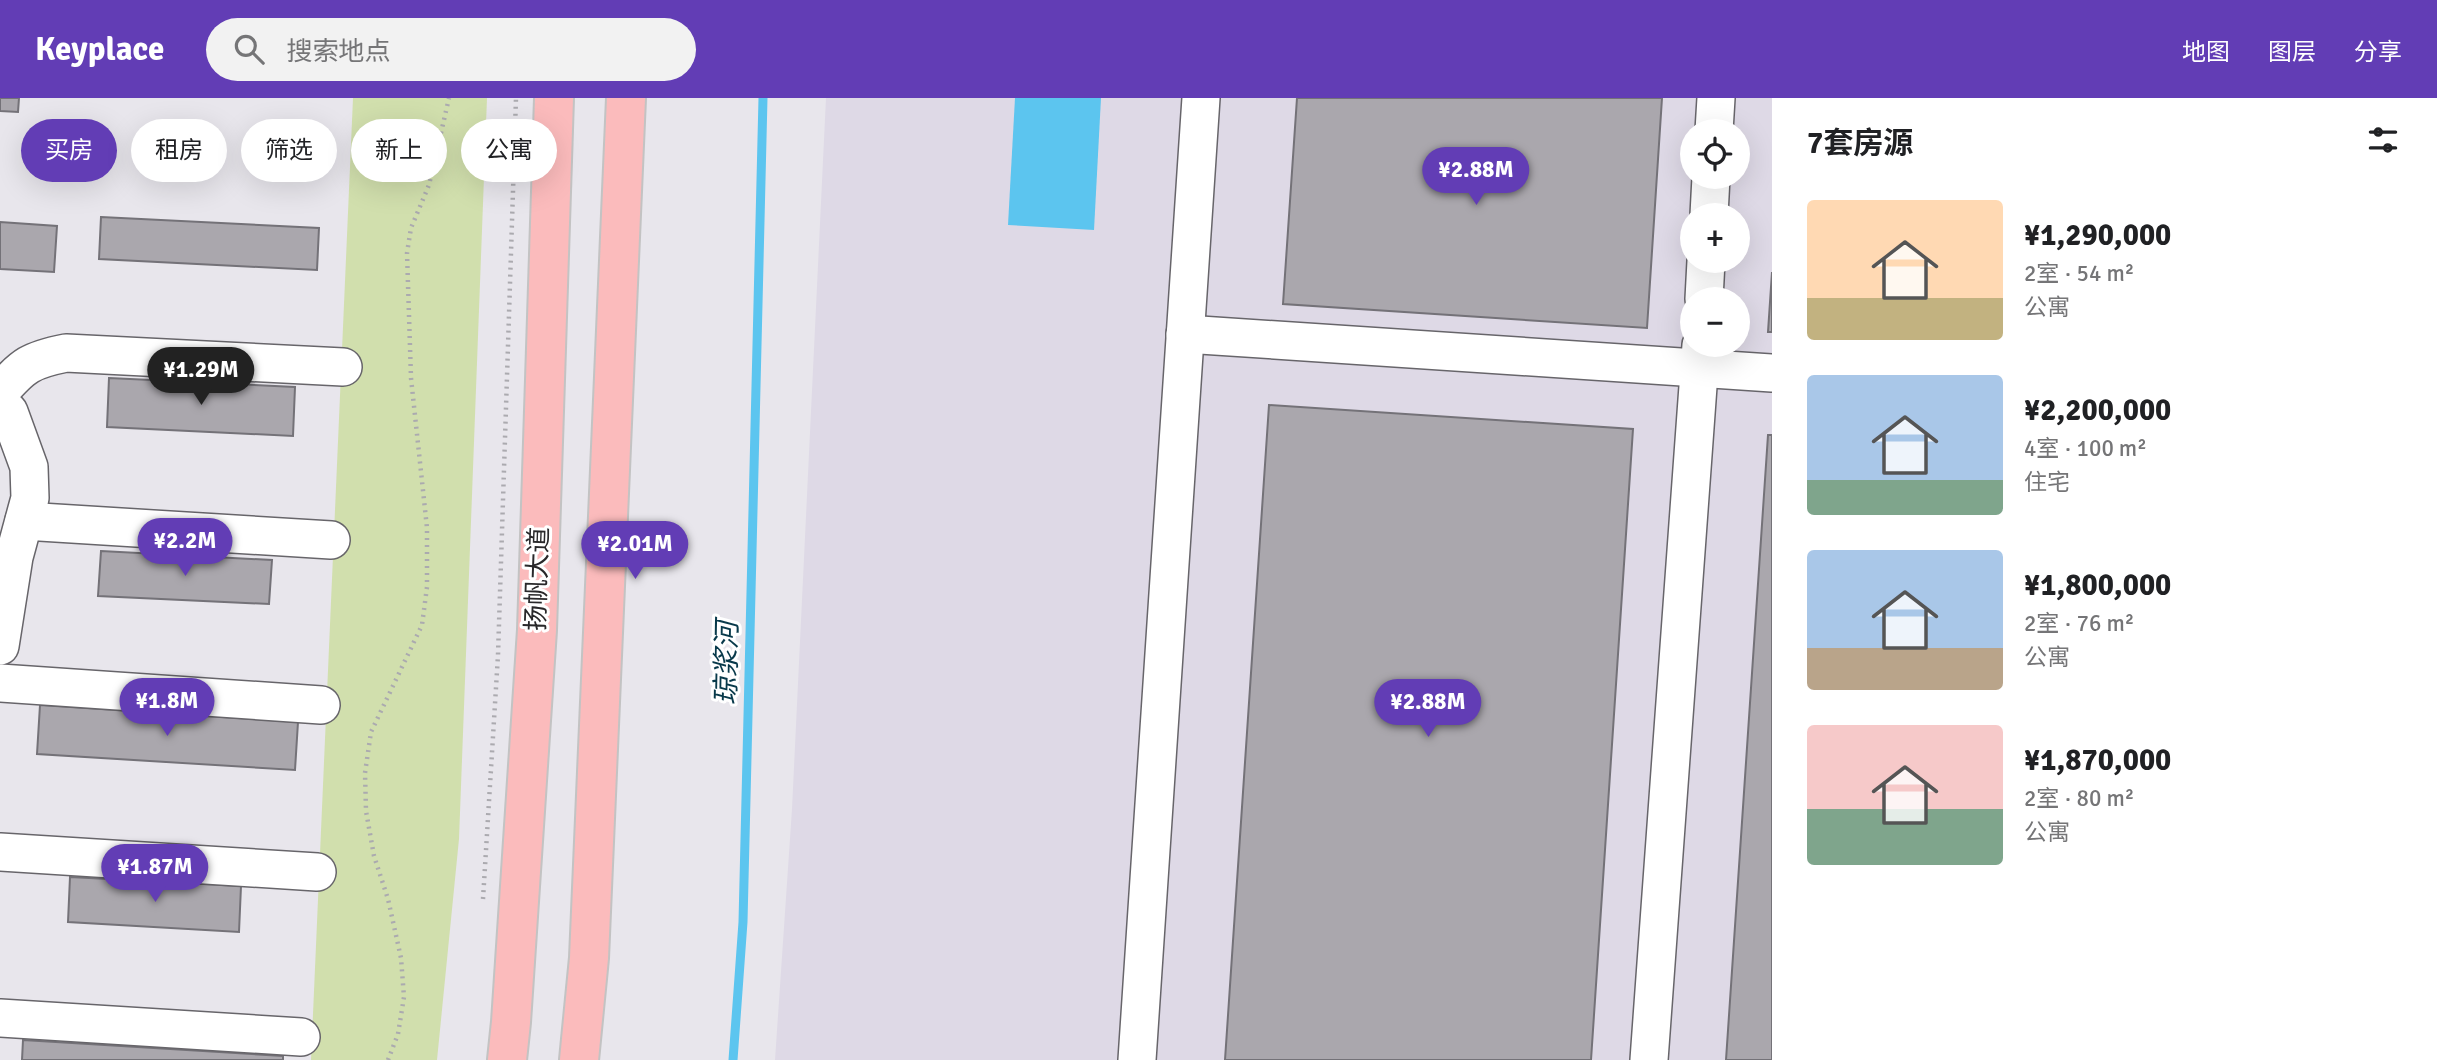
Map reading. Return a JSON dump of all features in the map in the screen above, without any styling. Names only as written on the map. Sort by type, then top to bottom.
[{"type":"main road","name":"扬帆大道","points":[[507,1060],[537,630],[554,98]]},
{"type":"main road","points":[[579,1060],[589,958],[626,98]]},
{"type":"lane","points":[[1137,1060],[1200,98]]},
{"type":"lane","points":[[1715,119],[1716,98]]},
{"type":"lane","points":[[1185,334],[1680,355]]},
{"type":"lane","points":[[1,634],[7,557],[24,521],[30,498],[29,467],[3,411],[19,370],[40,358],[66,353],[344,367]]},
{"type":"lane","points":[[1649,1060],[1700,357]]},
{"type":"lane","points":[[1704,357],[1772,373]]},
{"type":"lane","points":[[24,521],[331,540]]},
{"type":"lane","points":[[0,683],[321,705]]},
{"type":"lane","points":[[0,852],[317,872]]},
{"type":"lane","points":[[0,1018],[301,1037]]},
{"type":"path","points":[[388,1060],[398,1034],[404,997],[401,958],[388,899],[374,856],[366,811],[365,773],[371,732],[422,625],[426,599],[427,528],[411,378],[408,253],[411,228],[429,185],[449,98]]},
{"type":"path","points":[[483,901],[498,655],[516,98]]},
{"type":"shaded area","points":[[826,98],[1772,98],[1772,1060],[775,1060],[792,809]]},
{"type":"green space","points":[[353,98],[487,98],[486,119],[461,119],[461,182],[484,182],[459,839],[437,1060],[311,1060],[351,144],[351,182],[447,182],[447,119],[352,119]]},
{"type":"water","points":[[1015,98],[1101,98],[1094,230],[1008,225]]},
{"type":"building","points":[[0,98],[19,98],[18,112],[0,111]]},
{"type":"building","points":[[1297,98],[1662,98],[1647,328],[1283,304]]},
{"type":"building","points":[[101,217],[319,228],[317,270],[99,259]]},
{"type":"building","points":[[0,222],[57,226],[54,272],[0,269]]},
{"type":"building","points":[[1772,272],[1772,332],[1768,332]]},
{"type":"building","points":[[109,378],[295,387],[293,436],[107,427]]},
{"type":"building","points":[[1269,405],[1633,429],[1591,1060],[1225,1060]]},
{"type":"building","points":[[1768,435],[1772,435],[1772,1060],[1726,1060]]},
{"type":"building","points":[[101,551],[272,560],[269,604],[98,596]]},
{"type":"building","points":[[40,705],[298,722],[295,770],[37,754]]},
{"type":"building","points":[[70,877],[241,886],[239,932],[68,922]]},
{"type":"building","points":[[23,1040],[283,1056],[283,1060],[22,1060]]},
{"type":"waterway","name":"琼浆河","points":[[733,1060],[743,922],[763,98]]}]
